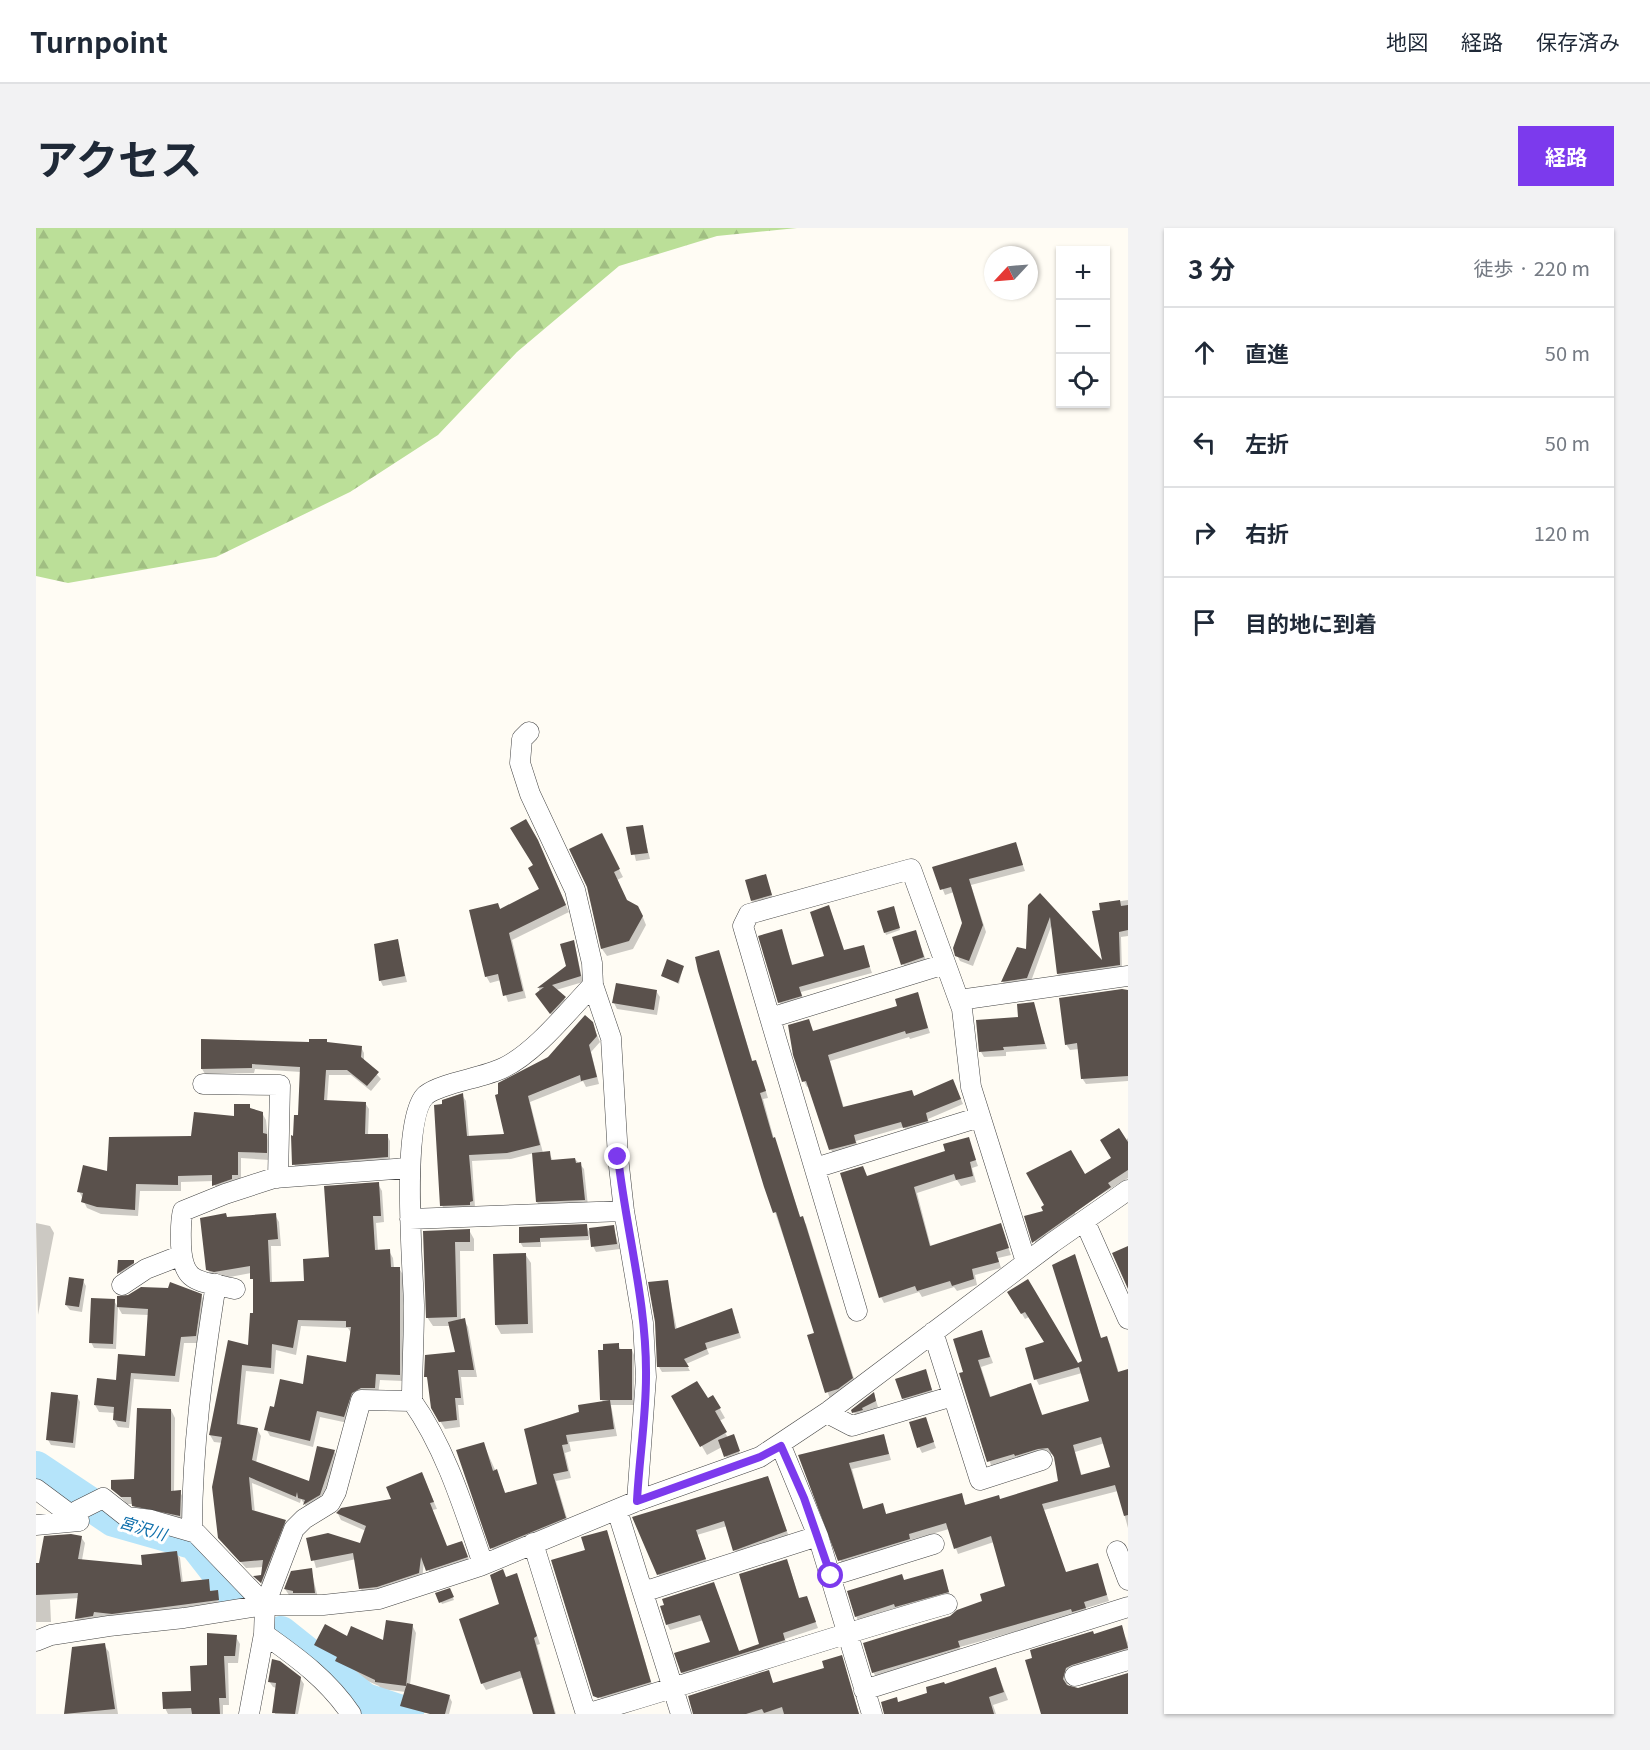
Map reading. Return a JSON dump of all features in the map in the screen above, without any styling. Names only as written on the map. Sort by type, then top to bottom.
[{"type":"street","points":[[529,732],[522,739],[520,763],[530,794],[575,890],[592,963],[592,985],[611,1038],[618,1157],[624,1211],[639,1293],[646,1377],[637,1501]]},
{"type":"street","points":[[857,1311],[743,926],[749,914],[911,869],[959,1000],[971,1087],[1026,1262]]},
{"type":"street","points":[[770,1018],[945,964]]},
{"type":"street","points":[[959,1000],[1128,976]]},
{"type":"street","points":[[483,1564],[460,1496],[424,1418],[412,1401],[414,1307],[408,1168],[420,1105],[425,1095],[506,1067],[522,1056],[592,985]]},
{"type":"street","points":[[203,1084],[280,1085],[278,1178]]},
{"type":"street","points":[[815,1168],[980,1117]]},
{"type":"street","points":[[235,1289],[186,1273],[182,1255],[183,1211],[225,1194],[278,1178],[408,1168]]},
{"type":"street","points":[[36,1641],[51,1635],[264,1605],[323,1605],[380,1599],[483,1564],[637,1501],[760,1457],[781,1446],[1026,1262],[1128,1190]]},
{"type":"street","points":[[410,1219],[624,1211]]},
{"type":"street","points":[[1085,1222],[1128,1319]]},
{"type":"street","points":[[122,1285],[146,1269],[182,1255]]},
{"type":"street","points":[[192,1531],[192,1488],[201,1386],[216,1284]]},
{"type":"street","points":[[933,1332],[980,1480],[1042,1460]]},
{"type":"street","points":[[826,1413],[852,1426],[953,1396]]},
{"type":"street","points":[[249,1714],[264,1634],[264,1605],[294,1529],[304,1519],[330,1503],[333,1497],[361,1400],[412,1401]]},
{"type":"street","points":[[781,1446],[818,1536],[872,1714]]},
{"type":"street","points":[[36,1489],[78,1516]]},
{"type":"street","points":[[36,1525],[78,1516],[103,1498],[127,1517],[151,1520],[192,1531],[264,1605]]},
{"type":"street","points":[[617,1510],[681,1714]]},
{"type":"street","points":[[643,1592],[818,1536]]},
{"type":"street","points":[[532,1543],[586,1714],[674,1689],[848,1632],[947,1604]]},
{"type":"street","points":[[831,1576],[934,1544]]},
{"type":"street","points":[[1117,1551],[1128,1581]]},
{"type":"street","points":[[864,1690],[1128,1607]]},
{"type":"street","points":[[264,1634],[304,1662],[331,1686],[351,1714]]},
{"type":"street","points":[[1075,1676],[1128,1660]]},
{"type":"green space","points":[[36,228],[797,228],[717,236],[619,266],[517,352],[438,435],[350,492],[216,557],[68,583],[36,576]]},
{"type":"building","points":[[526,819],[538,840],[566,905],[509,933],[523,991],[503,996],[498,974],[485,977],[469,910],[498,903],[500,909],[539,889],[528,868],[533,865],[510,828]]},
{"type":"building","points":[[643,825],[648,853],[631,855],[626,827]]},
{"type":"building","points":[[602,833],[620,869],[614,872],[627,900],[638,906],[643,916],[629,941],[601,949],[587,887],[569,849]]},
{"type":"building","points":[[1016,842],[1023,865],[969,879],[983,925],[969,961],[955,956],[953,948],[962,923],[951,887],[940,890],[932,867]]},
{"type":"building","points":[[766,874],[772,895],[751,901],[745,880]]},
{"type":"building","points":[[1040,893],[1102,960],[1092,911],[1100,910],[1099,903],[1120,900],[1121,906],[1128,905],[1128,930],[1119,932],[1120,965],[1057,974],[1050,917],[1027,978],[1001,982],[1017,947],[1026,949],[1028,905]]},
{"type":"building","points":[[829,905],[844,950],[864,945],[870,967],[799,987],[802,996],[778,1003],[758,936],[782,929],[792,965],[824,956],[810,912]]},
{"type":"building","points":[[894,906],[900,928],[884,933],[877,911]]},
{"type":"building","points":[[916,930],[924,957],[901,965],[892,937]]},
{"type":"building","points":[[398,939],[405,976],[379,981],[374,944]]},
{"type":"building","points":[[574,940],[581,976],[552,985],[566,997],[550,1014],[535,994],[544,987],[537,988],[566,966],[560,944]]},
{"type":"building","points":[[719,950],[752,1061],[756,1060],[766,1091],[760,1093],[773,1138],[775,1137],[800,1217],[803,1216],[853,1378],[838,1389],[825,1393],[807,1335],[814,1333],[776,1212],[773,1213],[764,1187],[698,971],[695,957]]},
{"type":"building","points":[[667,959],[684,966],[678,983],[661,976]]},
{"type":"building","points":[[616,983],[657,990],[654,1010],[612,1003]]},
{"type":"building","points":[[1128,990],[1128,1076],[1081,1079],[1077,1043],[1065,1045],[1059,998]]},
{"type":"building","points":[[918,992],[928,1028],[906,1034],[905,1031],[828,1055],[843,1107],[912,1090],[914,1096],[953,1079],[961,1099],[926,1113],[928,1121],[903,1128],[901,1122],[854,1135],[856,1143],[829,1150],[806,1081],[802,1082],[793,1055],[788,1025],[809,1019],[813,1031],[897,1006],[895,999]]},
{"type":"building","points":[[1034,1002],[1045,1044],[1003,1047],[1004,1050],[979,1052],[976,1020],[1018,1017],[1017,1004]]},
{"type":"building","points":[[585,1015],[593,1022],[597,1036],[589,1045],[597,1077],[581,1081],[580,1075],[528,1096],[540,1145],[507,1153],[469,1155],[473,1201],[470,1205],[440,1206],[434,1105],[442,1104],[442,1100],[463,1093],[467,1136],[504,1134],[495,1095],[498,1094],[498,1083],[548,1057]]},
{"type":"building","points":[[201,1039],[309,1042],[309,1039],[327,1039],[327,1042],[362,1046],[361,1057],[379,1072],[367,1086],[347,1070],[326,1070],[324,1100],[366,1102],[365,1134],[388,1134],[388,1157],[292,1165],[291,1135],[293,1136],[294,1115],[298,1115],[300,1067],[252,1064],[252,1068],[201,1069]]},
{"type":"building","points":[[234,1104],[250,1104],[250,1108],[263,1112],[263,1133],[267,1134],[267,1153],[238,1152],[238,1175],[232,1175],[232,1179],[212,1186],[212,1175],[178,1176],[178,1185],[136,1184],[135,1210],[97,1207],[81,1202],[83,1193],[77,1192],[83,1165],[107,1171],[109,1137],[191,1136],[194,1112],[234,1116]]},
{"type":"building","points":[[1119,1128],[1128,1142],[1128,1170],[1108,1183],[1111,1187],[1032,1243],[1024,1216],[1043,1211],[1041,1207],[1044,1205],[1026,1173],[1071,1150],[1085,1174],[1111,1158],[1100,1140]]},
{"type":"building","points":[[969,1137],[976,1160],[970,1162],[973,1176],[956,1180],[954,1174],[914,1187],[930,1246],[1001,1223],[1009,1248],[996,1252],[999,1262],[972,1269],[974,1279],[952,1286],[950,1281],[917,1291],[915,1286],[879,1298],[840,1173],[863,1166],[867,1176],[945,1151],[943,1144]]},
{"type":"building","points":[[550,1151],[551,1160],[575,1158],[576,1163],[581,1162],[585,1200],[536,1202],[532,1153]]},
{"type":"building","points":[[379,1182],[381,1216],[373,1216],[375,1250],[390,1249],[391,1267],[400,1267],[400,1375],[376,1374],[375,1388],[361,1388],[352,1393],[344,1417],[317,1411],[310,1441],[264,1430],[270,1406],[274,1407],[280,1379],[303,1384],[307,1355],[346,1362],[351,1327],[346,1327],[346,1321],[298,1320],[293,1348],[272,1344],[271,1368],[242,1365],[237,1424],[258,1428],[252,1460],[309,1481],[317,1446],[335,1450],[320,1495],[303,1505],[305,1500],[298,1498],[297,1492],[296,1497],[249,1477],[252,1510],[286,1520],[261,1583],[253,1576],[261,1575],[263,1560],[240,1562],[218,1538],[212,1487],[222,1437],[209,1435],[228,1340],[248,1345],[250,1313],[253,1313],[253,1279],[250,1279],[250,1266],[214,1272],[206,1270],[200,1218],[226,1213],[227,1217],[276,1213],[278,1239],[268,1240],[270,1282],[304,1281],[303,1259],[329,1257],[324,1186]]},
{"type":"building","points":[[587,1224],[588,1236],[540,1238],[540,1242],[519,1243],[519,1227]]},
{"type":"building","points":[[614,1225],[617,1244],[591,1247],[589,1228]]},
{"type":"building","points":[[470,1229],[470,1242],[455,1242],[457,1317],[426,1318],[423,1231]]},
{"type":"building","points":[[1128,1246],[1128,1289],[1112,1253]]},
{"type":"building","points":[[526,1253],[528,1324],[495,1325],[493,1254]]},
{"type":"building","points":[[1075,1254],[1101,1338],[1107,1336],[1118,1372],[1128,1369],[1128,1515],[1124,1516],[1115,1485],[1042,1504],[1066,1572],[1098,1563],[1107,1595],[1084,1602],[1086,1608],[1072,1612],[1071,1609],[958,1641],[960,1647],[872,1673],[863,1643],[950,1616],[957,1610],[982,1601],[980,1594],[1005,1586],[991,1536],[954,1549],[946,1523],[909,1534],[910,1539],[838,1561],[798,1455],[884,1434],[889,1454],[849,1463],[863,1509],[883,1503],[886,1514],[962,1493],[965,1505],[999,1495],[1000,1499],[1058,1481],[1054,1457],[1048,1448],[987,1462],[959,1373],[963,1372],[953,1339],[982,1330],[990,1357],[978,1360],[990,1397],[1031,1383],[1042,1415],[1089,1401],[1079,1367],[1034,1380],[1025,1348],[1044,1342],[1025,1312],[1021,1314],[1007,1292],[1028,1279],[1078,1363],[1082,1361],[1052,1265]],"holes":[[[1101,1437],[1110,1467],[1081,1475],[1073,1445]]]},
{"type":"building","points":[[118,1260],[134,1260],[134,1263],[117,1274]]},
{"type":"building","points":[[69,1277],[84,1279],[79,1307],[65,1305]]},
{"type":"building","points":[[668,1280],[675,1329],[732,1308],[739,1333],[705,1343],[707,1349],[684,1359],[689,1367],[657,1367],[655,1322],[648,1282]]},
{"type":"building","points":[[170,1282],[202,1294],[196,1336],[181,1337],[175,1376],[131,1373],[126,1422],[113,1420],[114,1407],[94,1405],[97,1378],[116,1380],[118,1354],[145,1356],[148,1309],[117,1307],[117,1296],[128,1295],[141,1287],[168,1288]]},
{"type":"building","points":[[91,1298],[115,1299],[113,1344],[89,1343]]},
{"type":"building","points":[[465,1318],[474,1370],[458,1370],[461,1398],[455,1398],[457,1420],[439,1422],[431,1408],[427,1377],[424,1377],[425,1355],[455,1352],[448,1322]]},
{"type":"building","points":[[619,1343],[619,1349],[632,1349],[632,1400],[600,1400],[598,1350],[603,1350],[603,1344]]},
{"type":"building","points":[[926,1369],[932,1390],[902,1399],[895,1379]]},
{"type":"building","points":[[697,1381],[708,1398],[713,1395],[721,1408],[715,1411],[727,1432],[700,1447],[671,1396]]},
{"type":"building","points":[[51,1392],[78,1395],[73,1443],[46,1440]]},
{"type":"building","points":[[874,1392],[876,1401],[862,1408],[863,1410],[852,1413],[851,1410]]},
{"type":"building","points":[[610,1400],[614,1429],[566,1435],[568,1444],[562,1445],[568,1471],[553,1474],[566,1518],[490,1549],[456,1450],[484,1442],[493,1471],[497,1469],[505,1493],[537,1484],[524,1429],[579,1412],[578,1405]]},
{"type":"building","points":[[137,1408],[171,1409],[171,1491],[181,1490],[180,1516],[132,1506],[131,1497],[121,1497],[111,1489],[111,1480],[134,1479]]},
{"type":"building","points":[[926,1417],[934,1442],[917,1448],[909,1422]]},
{"type":"building","points":[[734,1434],[740,1451],[724,1457],[718,1440]]},
{"type":"building","points":[[422,1472],[434,1502],[430,1503],[447,1546],[462,1541],[468,1557],[426,1571],[421,1557],[419,1573],[377,1587],[359,1589],[353,1553],[311,1561],[306,1538],[328,1533],[360,1543],[366,1526],[336,1513],[341,1508],[391,1499],[386,1487]]},
{"type":"building","points":[[768,1476],[787,1531],[733,1551],[724,1521],[696,1530],[706,1559],[657,1575],[632,1517]]},
{"type":"building","points":[[607,1530],[651,1682],[598,1698],[593,1696],[551,1560],[585,1550],[581,1537]]},
{"type":"building","points":[[71,1534],[82,1536],[78,1559],[142,1565],[141,1555],[177,1551],[181,1582],[209,1579],[210,1591],[218,1590],[219,1600],[112,1614],[94,1612],[93,1616],[75,1619],[78,1593],[36,1595],[36,1563],[39,1563],[44,1536]]},
{"type":"building","points":[[787,1559],[799,1598],[807,1596],[816,1622],[783,1633],[785,1640],[681,1673],[674,1653],[710,1642],[700,1615],[666,1625],[660,1606],[664,1605],[662,1599],[714,1582],[739,1651],[759,1644],[739,1574]]},
{"type":"building","points":[[312,1568],[315,1593],[293,1593],[293,1591],[284,1589],[291,1571]]},
{"type":"building","points":[[503,1569],[506,1577],[517,1573],[537,1636],[534,1638],[555,1714],[533,1714],[520,1671],[481,1684],[459,1619],[499,1604],[490,1575]]},
{"type":"building","points":[[943,1569],[949,1592],[895,1607],[894,1604],[855,1617],[847,1591],[902,1574],[904,1580]]},
{"type":"building","points":[[450,1588],[454,1597],[439,1603],[435,1593]]},
{"type":"building","points":[[386,1620],[413,1624],[406,1686],[375,1682],[335,1661],[337,1657],[314,1645],[325,1624],[347,1636],[351,1626],[383,1640]]},
{"type":"building","points":[[1122,1625],[1128,1648],[1072,1665],[1066,1668],[1063,1679],[1067,1685],[1078,1688],[1128,1673],[1128,1714],[1041,1714],[1025,1660],[1032,1658],[1030,1650],[1093,1631],[1094,1634]]},
{"type":"building","points":[[207,1633],[237,1635],[235,1656],[224,1656],[226,1698],[219,1698],[220,1714],[192,1714],[191,1708],[163,1709],[162,1692],[191,1691],[190,1666],[207,1665]]},
{"type":"building","points":[[105,1643],[115,1709],[64,1714],[72,1647]]},
{"type":"building","points":[[842,1655],[859,1714],[784,1714],[782,1707],[764,1713],[762,1709],[746,1714],[693,1714],[688,1696],[769,1670],[773,1683],[824,1668],[822,1661]]},
{"type":"building","points":[[272,1659],[280,1661],[301,1677],[295,1714],[272,1713],[276,1683],[268,1682]]},
{"type":"building","points":[[996,1667],[1004,1692],[989,1697],[994,1714],[884,1714],[881,1702],[897,1697],[898,1702],[927,1693],[926,1687],[944,1682],[945,1684]]},
{"type":"building","points":[[407,1683],[450,1695],[445,1714],[430,1714],[400,1706]]},
{"type":"waterway","name":"宮沢川","points":[[36,1468],[114,1520],[195,1543],[238,1598]]},
{"type":"waterway","name":"宮沢川","points":[[281,1633],[365,1700],[407,1714]]},
{"type":"route","points":[[618,1157],[624,1211],[643,1323],[646,1377],[637,1501],[760,1457],[781,1446],[804,1498],[831,1576]]}]
